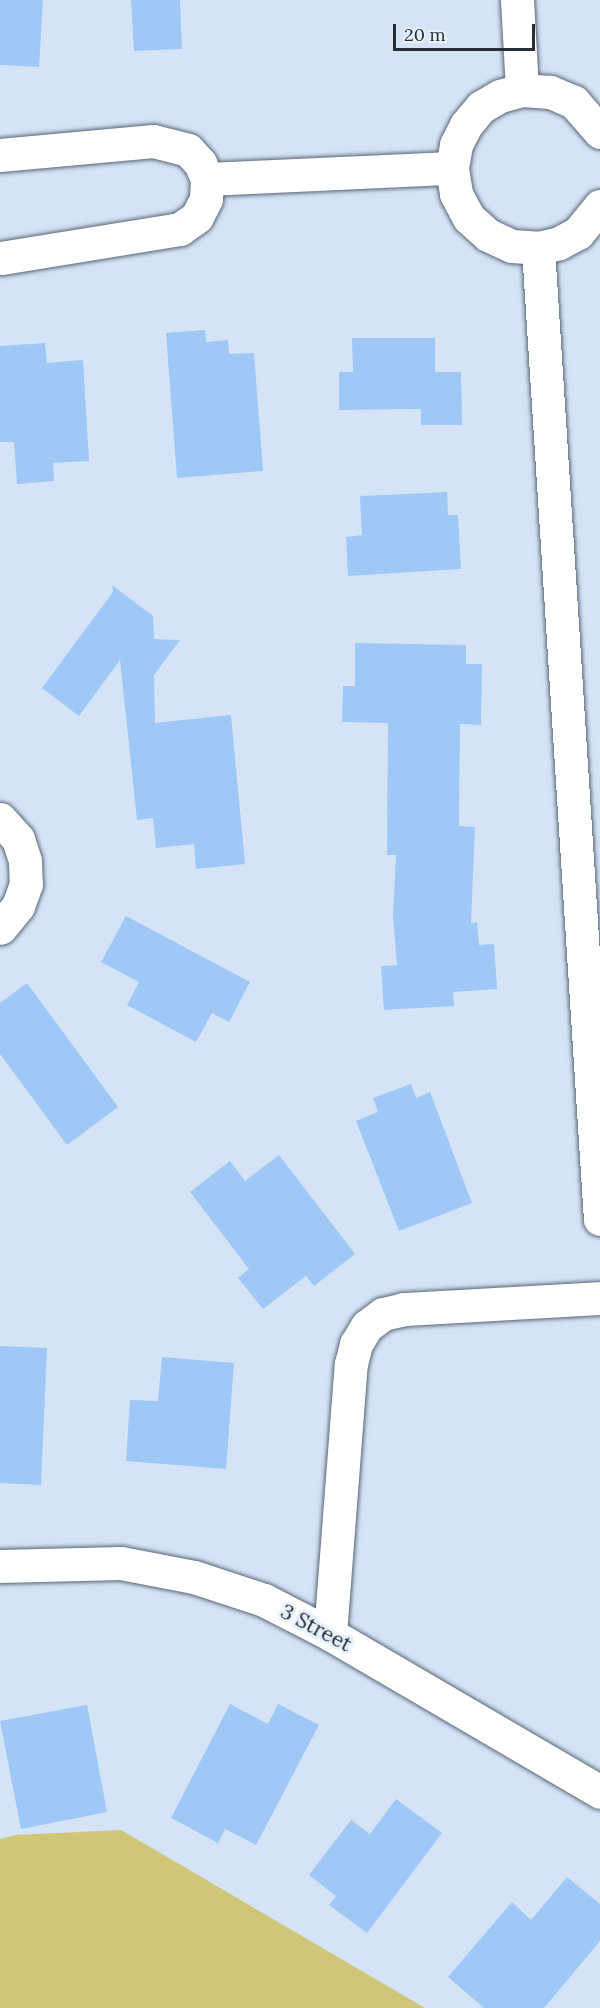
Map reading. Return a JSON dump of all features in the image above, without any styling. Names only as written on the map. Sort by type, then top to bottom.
[{"type":"street","points":[[517,0],[522,90]]},
{"type":"street","points":[[598,125],[566,99],[550,92],[522,90],[500,96],[473,116],[456,145],[452,168],[456,194],[469,218],[488,235],[512,246],[538,248],[578,233],[598,212]]},
{"type":"street","points":[[0,155],[153,141],[188,150],[200,163],[207,179],[206,199],[197,217],[180,229],[0,258]]},
{"type":"street","points":[[207,179],[452,168]]},
{"type":"street","points":[[538,248],[600,1219]]},
{"type":"street","points":[[0,819],[18,839],[26,861],[26,884],[18,906],[0,928]]},
{"type":"street","points":[[330,1634],[351,1364],[356,1344],[367,1326],[384,1314],[404,1309],[600,1298]]},
{"type":"street","name":"3 Street","points":[[0,1566],[122,1563],[194,1577],[264,1600],[330,1634],[600,1792]]},
{"type":"shaded area","points":[[121,1830],[425,2008],[0,2008],[0,1839],[16,1835]]},
{"type":"building","points":[[0,0],[43,0],[39,67],[0,65]]},
{"type":"building","points":[[131,0],[180,0],[182,49],[134,51]]},
{"type":"building","points":[[205,330],[206,342],[228,340],[229,354],[254,353],[263,471],[177,478],[166,333]]},
{"type":"building","points":[[352,338],[435,338],[435,372],[461,372],[462,425],[421,425],[421,409],[339,410],[339,372],[353,372]]},
{"type":"building","points":[[45,343],[47,363],[83,360],[89,461],[53,463],[54,481],[17,484],[14,442],[0,442],[0,346]]},
{"type":"building","points":[[447,492],[448,515],[458,515],[461,569],[348,576],[346,537],[362,535],[360,496]]},
{"type":"building","points":[[112,585],[153,616],[154,639],[180,640],[154,675],[155,723],[231,715],[245,864],[196,869],[194,844],[156,848],[153,818],[137,820],[120,660],[79,716],[42,688],[113,592]]},
{"type":"building","points":[[355,643],[466,645],[466,664],[482,664],[481,725],[460,724],[459,826],[475,827],[471,923],[477,922],[479,945],[494,944],[497,989],[453,992],[454,1006],[384,1010],[381,966],[397,965],[393,916],[396,855],[387,855],[388,723],[342,722],[343,686],[355,686]]},
{"type":"building","points":[[126,916],[250,982],[229,1022],[212,1013],[196,1042],[127,1005],[139,982],[101,962]]},
{"type":"building","points":[[27,983],[118,1107],[67,1145],[0,1054],[0,1003]]},
{"type":"building","points":[[411,1084],[416,1098],[430,1092],[472,1203],[399,1231],[356,1121],[378,1112],[373,1098]]},
{"type":"building","points":[[279,1155],[355,1254],[314,1286],[306,1276],[263,1309],[238,1278],[249,1269],[190,1192],[230,1161],[245,1181]]},
{"type":"building","points":[[0,1346],[47,1348],[41,1485],[0,1483]]},
{"type":"building","points":[[162,1357],[234,1363],[226,1469],[126,1461],[130,1400],[158,1401]]},
{"type":"building","points":[[230,1704],[268,1724],[278,1704],[319,1725],[256,1845],[225,1829],[218,1843],[171,1818]]},
{"type":"building","points":[[87,1705],[107,1812],[21,1829],[0,1721]]},
{"type":"building","points":[[396,1799],[442,1833],[367,1933],[329,1905],[336,1896],[309,1875],[351,1820],[370,1834]]},
{"type":"building","points":[[567,1877],[600,1904],[600,1941],[544,2008],[484,2008],[448,1977],[512,1902],[531,1920]]}]
